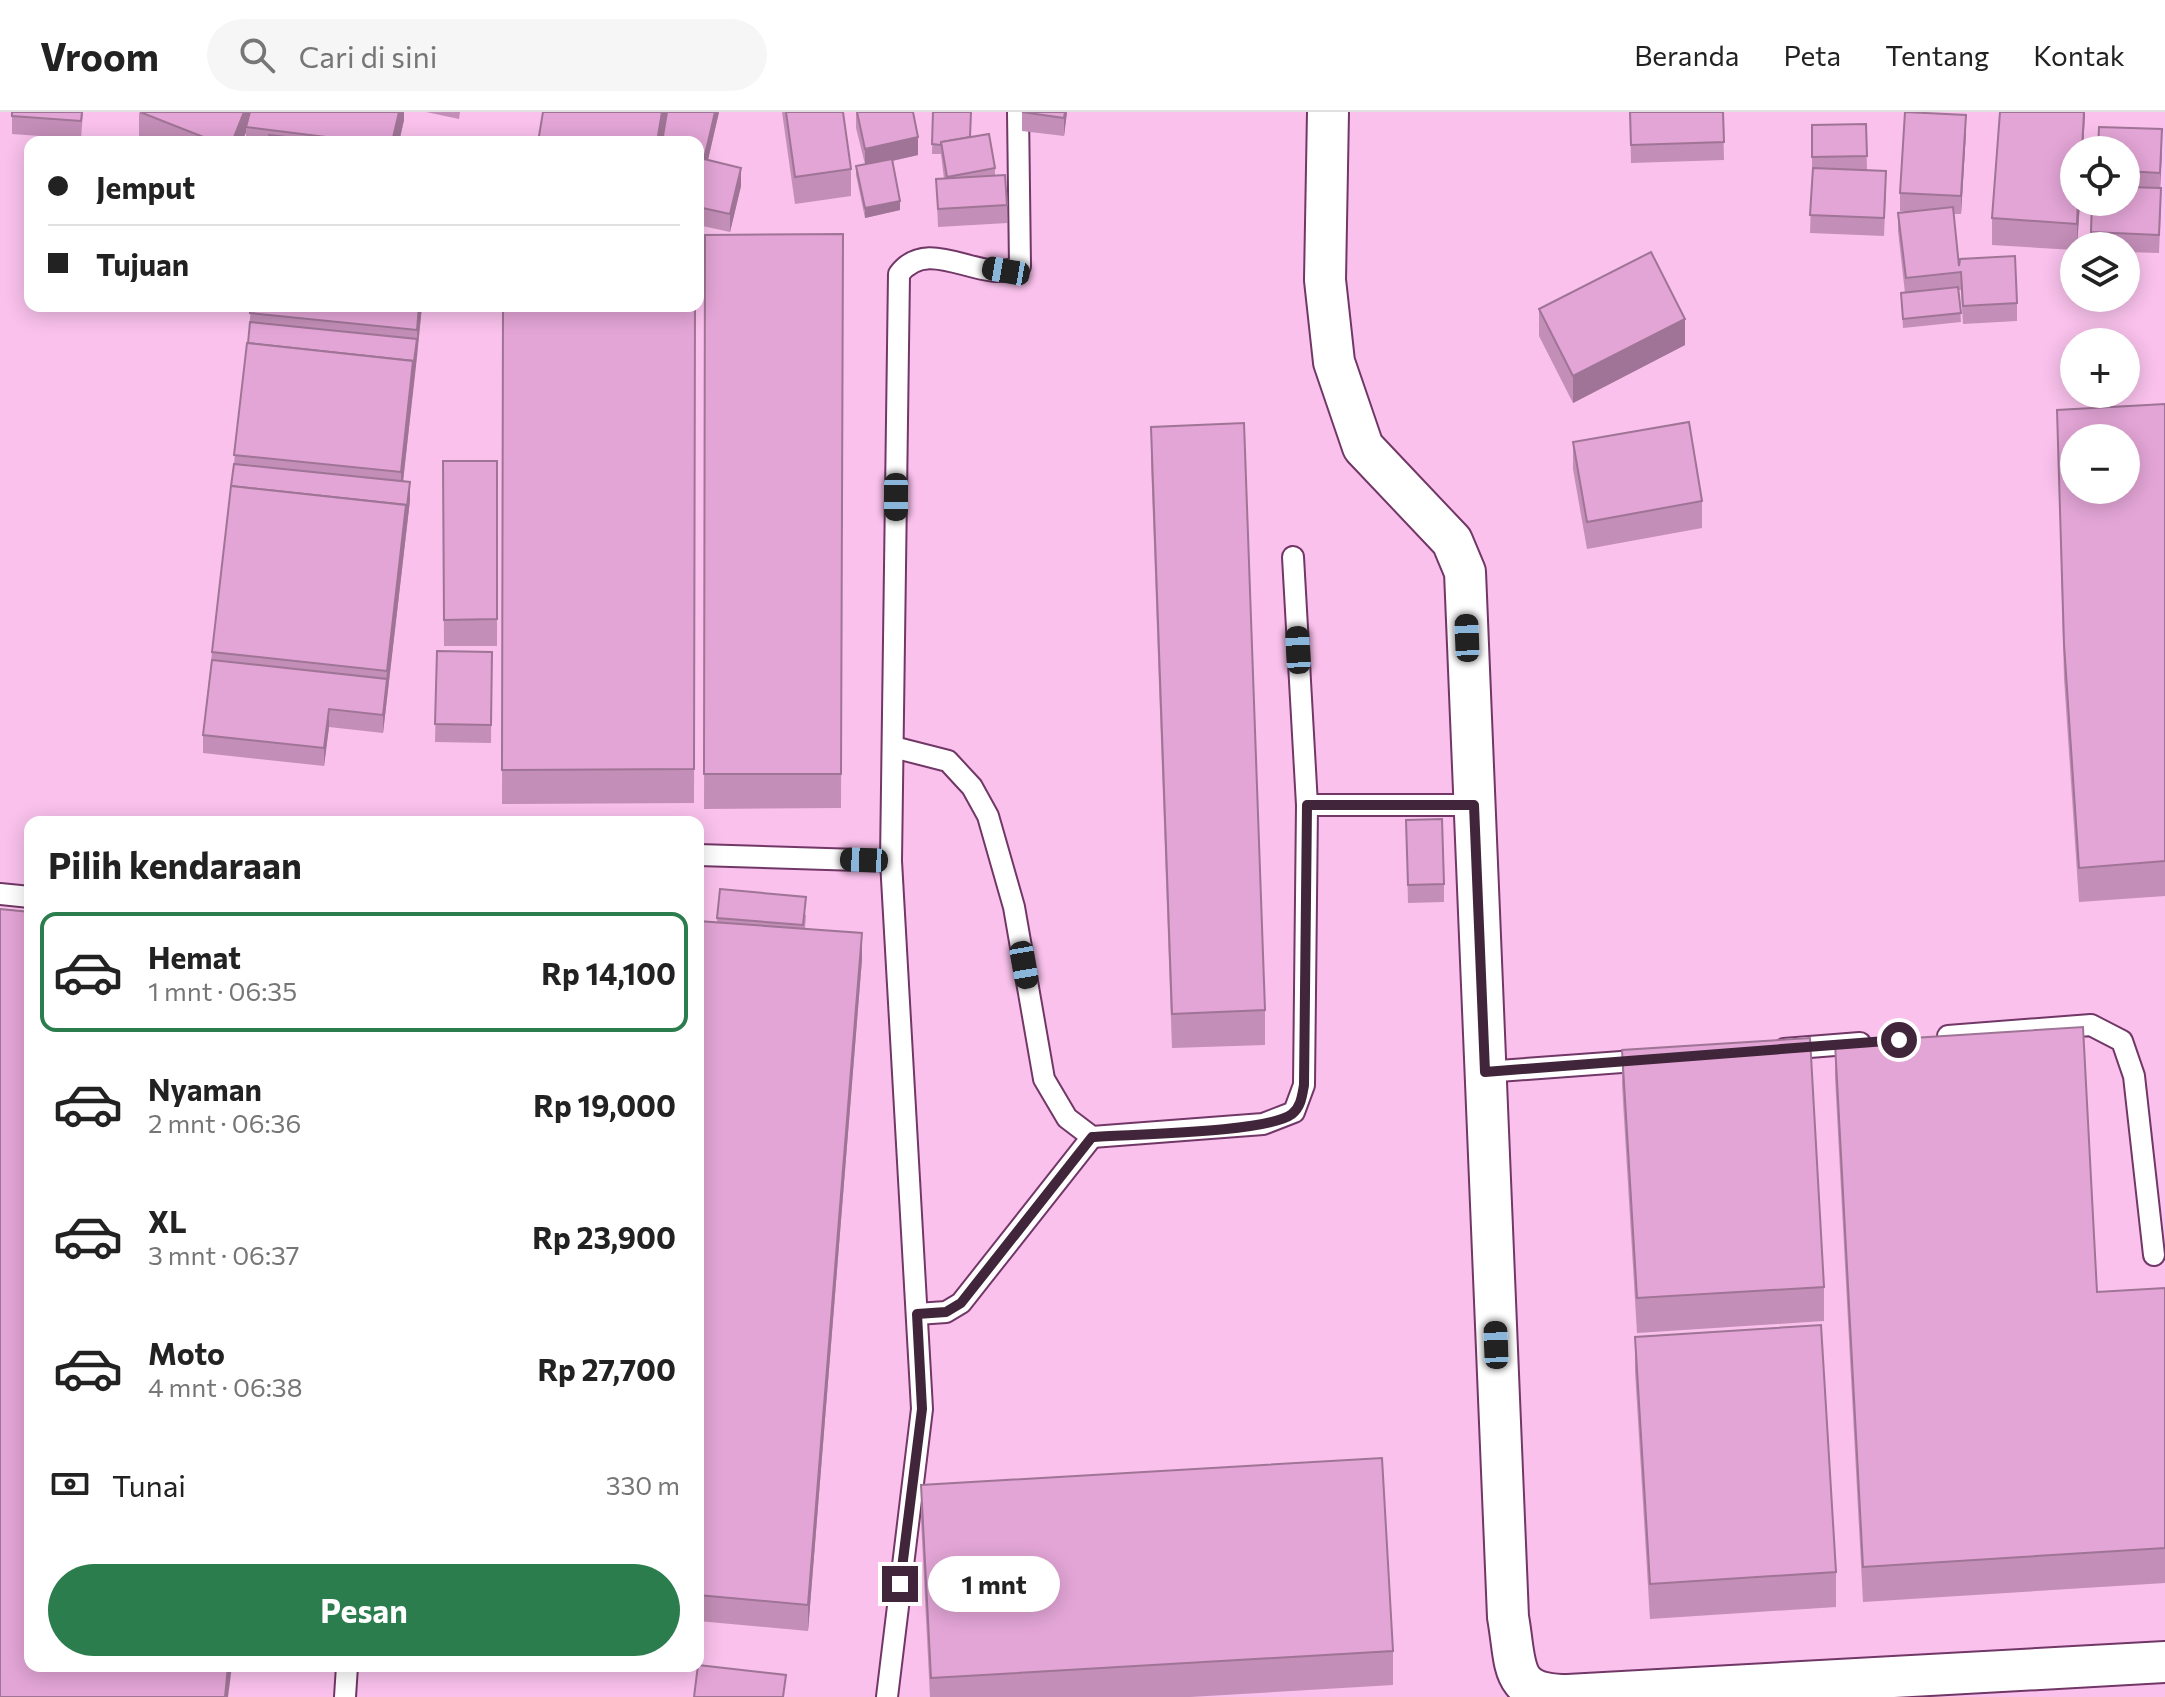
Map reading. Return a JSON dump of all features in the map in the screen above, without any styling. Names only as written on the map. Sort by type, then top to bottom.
[{"type":"street","points":[[1328,112],[1325,280],[1334,362],[1363,447],[1452,541],[1465,572],[1508,1617],[1519,1676],[1527,1693],[1630,1694],[2165,1662]]},
{"type":"lane","points":[[887,1697],[922,1409],[891,861],[899,274],[912,260],[925,257],[1006,271],[1020,266],[1018,112]]},
{"type":"lane","points":[[893,747],[948,761],[972,787],[988,816],[1014,907],[1044,1079],[1067,1118],[1092,1137],[1263,1124],[1294,1112],[1304,1085],[1307,805],[1293,557]]},
{"type":"lane","points":[[1307,805],[1474,805]]},
{"type":"lane","points":[[704,855],[891,861]]},
{"type":"lane","points":[[0,894],[24,896]]},
{"type":"lane","points":[[1931,1037],[2091,1025],[2122,1041],[2134,1076],[2154,1255]]},
{"type":"lane","points":[[1756,1051],[1884,1041]]},
{"type":"lane","points":[[1485,1072],[1676,1057]]},
{"type":"lane","points":[[917,1314],[946,1312],[961,1303],[1092,1137]]},
{"type":"lane","points":[[345,1697],[347,1672]]},
{"type":"building","points":[[12,112],[82,112],[81,121],[12,116]]},
{"type":"building","points":[[140,112],[244,112],[234,136],[201,136]]},
{"type":"building","points":[[250,112],[399,112],[393,136],[318,136],[246,127]]},
{"type":"building","points":[[543,112],[662,112],[658,136],[539,136]]},
{"type":"building","points":[[667,112],[715,112],[704,159],[704,136],[663,136]]},
{"type":"building","points":[[786,112],[843,112],[851,169],[795,177]]},
{"type":"building","points":[[857,112],[913,112],[918,137],[865,149]]},
{"type":"building","points":[[933,112],[971,112],[970,137],[941,142],[941,145],[932,144]]},
{"type":"building","points":[[1022,112],[1065,112],[1064,118]]},
{"type":"building","points":[[1630,112],[1723,112],[1724,142],[1631,145]]},
{"type":"building","points":[[1905,112],[1966,115],[1961,196],[1900,193]]},
{"type":"building","points":[[2000,112],[2084,112],[2083,136],[2060,136],[2060,216],[2077,216],[2077,224],[1992,218]]},
{"type":"building","points":[[1866,124],[1867,156],[1812,157],[1812,125]]},
{"type":"building","points":[[2099,127],[2162,129],[2160,173],[2140,172],[2140,136],[2099,136]]},
{"type":"building","points":[[989,134],[995,168],[947,177],[941,142]]},
{"type":"building","points":[[704,159],[741,168],[730,214],[704,208]]},
{"type":"building","points":[[892,159],[900,201],[865,208],[856,166]]},
{"type":"building","points":[[1813,168],[1886,171],[1884,218],[1810,215]]},
{"type":"building","points":[[1005,175],[1007,205],[938,209],[936,179]]},
{"type":"building","points":[[2140,187],[2161,188],[2159,235],[2091,232],[2092,216],[2140,216]]},
{"type":"building","points":[[1953,207],[1959,266],[1960,259],[2015,256],[2017,303],[1963,306],[1961,272],[1906,278],[1898,213]]},
{"type":"building","points":[[843,234],[841,774],[704,774],[705,235]]},
{"type":"building","points":[[1651,252],[1685,319],[1573,376],[1539,309]]},
{"type":"building","points":[[1958,287],[1961,313],[1903,319],[1901,293]]},
{"type":"building","points":[[250,312],[418,312],[417,330]]},
{"type":"building","points":[[503,312],[695,312],[694,769],[502,770]]},
{"type":"building","points":[[250,322],[417,339],[413,369],[413,361],[248,343]]},
{"type":"building","points":[[247,343],[413,361],[401,472],[234,455]]},
{"type":"building","points":[[2165,404],[2165,861],[2079,868],[2064,644],[2057,410],[2140,408],[2140,405]]},
{"type":"building","points":[[1689,422],[1702,501],[1587,522],[1573,442]]},
{"type":"building","points":[[1244,423],[1265,1010],[1172,1014],[1151,427]]},
{"type":"building","points":[[443,461],[497,461],[497,619],[444,620]]},
{"type":"building","points":[[234,464],[410,482],[406,514],[406,505],[231,486]]},
{"type":"building","points":[[231,486],[406,505],[387,671],[212,652]]},
{"type":"building","points":[[437,651],[492,652],[491,725],[435,724]]},
{"type":"building","points":[[212,660],[387,679],[383,715],[329,709],[324,748],[203,735]]},
{"type":"building","points":[[1442,819],[1444,884],[1408,885],[1406,820]]},
{"type":"building","points":[[720,889],[806,897],[803,925],[717,918]]},
{"type":"building","points":[[0,909],[24,911],[24,1672],[227,1672],[225,1697],[0,1697]]},
{"type":"building","points":[[704,921],[862,933],[808,1605],[704,1596]]},
{"type":"building","points":[[2083,1027],[2097,1292],[2165,1288],[2165,1548],[1863,1567],[1835,1043]]},
{"type":"building","points":[[1810,1038],[1824,1287],[1637,1298],[1622,1050]]},
{"type":"building","points":[[1821,1325],[1836,1572],[1650,1584],[1635,1337]]},
{"type":"building","points":[[1382,1458],[1393,1651],[931,1678],[921,1485]]},
{"type":"building","points":[[704,1666],[786,1675],[783,1697],[694,1697],[697,1672],[704,1672]]},
{"type":"route","points":[[900,1584],[922,1409],[917,1314],[946,1312],[961,1303],[1092,1137],[1263,1124],[1280,1120],[1294,1112],[1300,1103],[1304,1085],[1307,805],[1474,805],[1485,1072],[1899,1040]]}]
